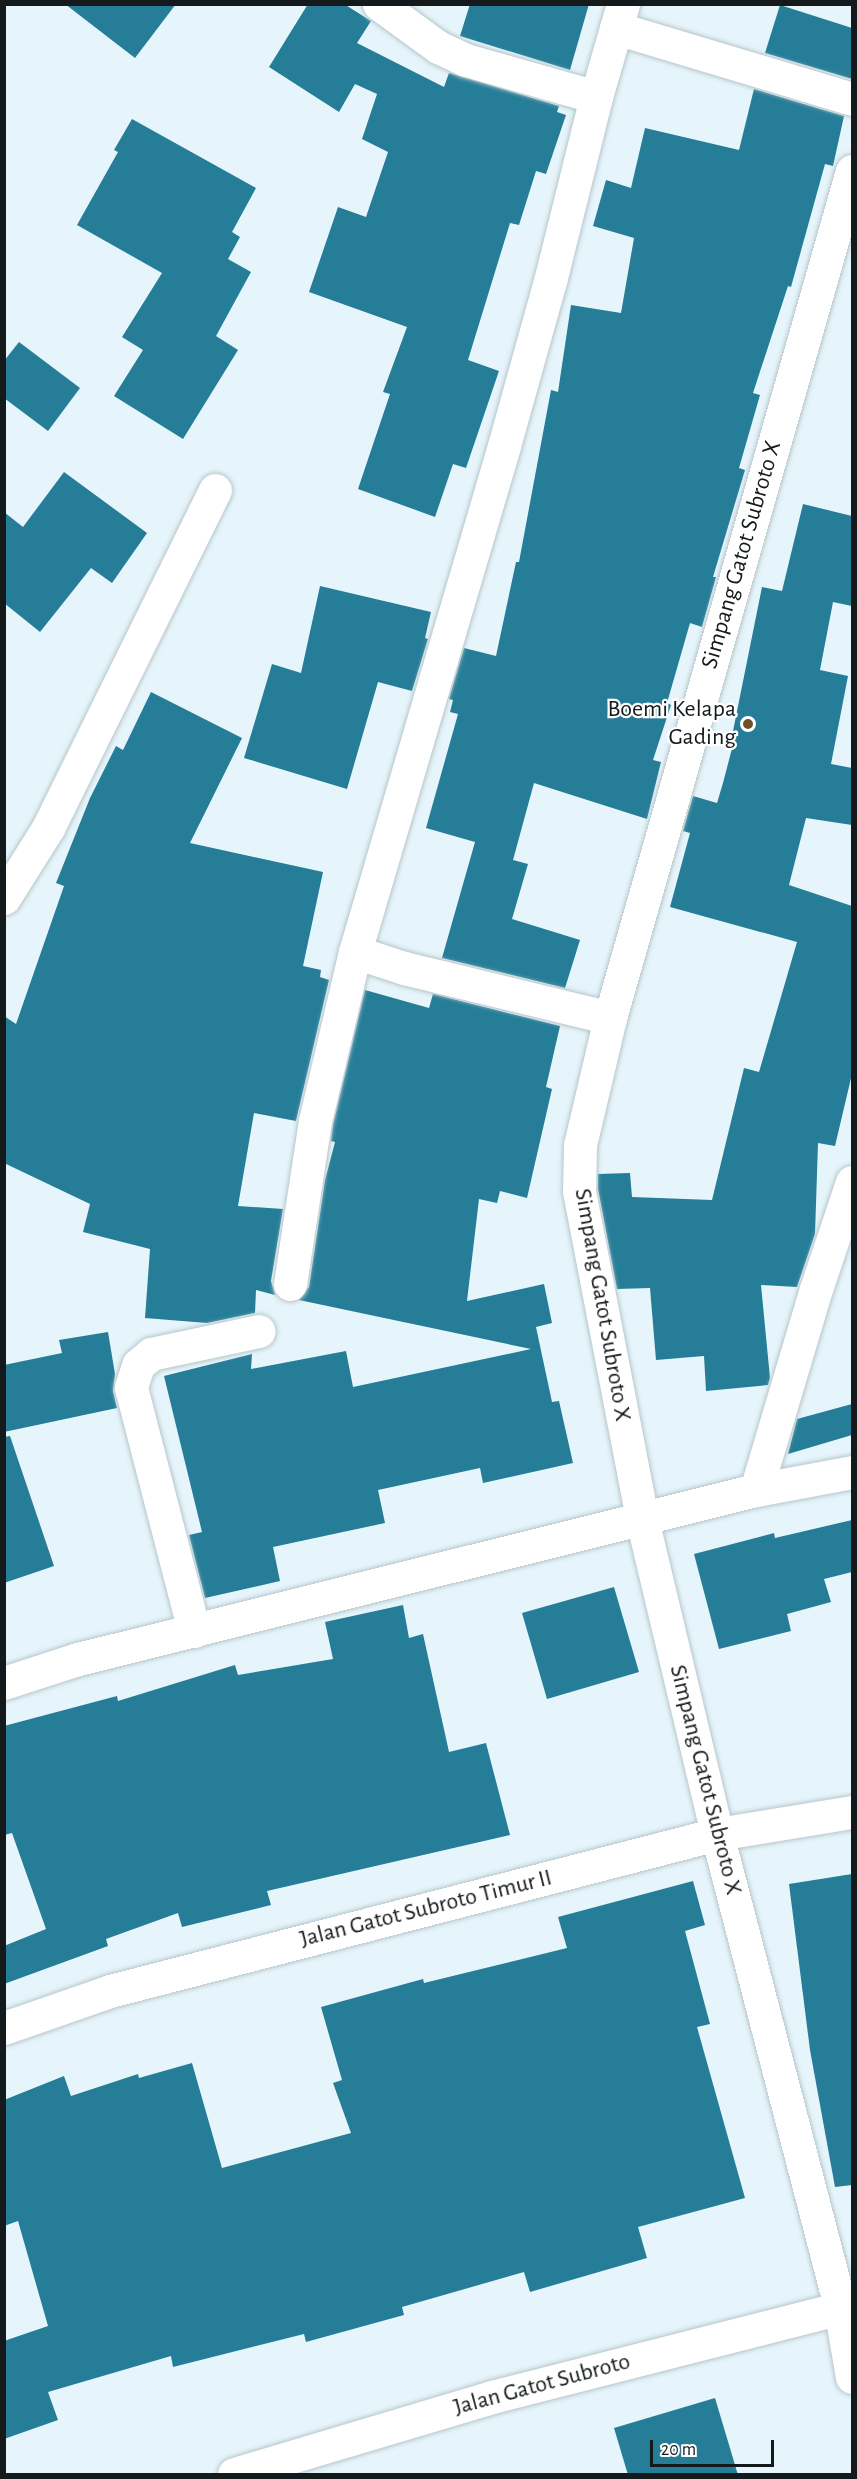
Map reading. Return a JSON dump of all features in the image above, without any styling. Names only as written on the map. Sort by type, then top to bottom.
[{"type":"street","points":[[379,4],[438,47],[466,60],[596,97]]},
{"type":"street","points":[[290,1284],[315,1121],[355,952],[504,446],[619,16],[852,99]]},
{"type":"street","name":"Simpang Gatot Subroto X","points":[[852,171],[610,1018],[580,1145],[579,1191],[642,1519],[717,1834],[846,2306],[852,2377]]},
{"type":"street","points":[[4,898],[48,828],[215,490]]},
{"type":"street","points":[[355,952],[404,968],[610,1018]]},
{"type":"street","points":[[756,1490],[816,1289],[852,1182]]},
{"type":"street","points":[[194,1631],[131,1387],[138,1365],[151,1354],[259,1331]]},
{"type":"street","points":[[4,1683],[78,1659],[756,1490],[852,1472]]},
{"type":"street","name":"Jalan Gatot Subroto Timur II","points":[[4,2028],[110,1991],[717,1834],[852,1812]]},
{"type":"street","name":"Jalan Gatot Subroto","points":[[234,2475],[492,2397],[846,2306]]},
{"type":"building","points":[[65,4],[176,4],[135,58]]},
{"type":"building","points":[[308,4],[344,4],[371,21],[357,43],[444,87],[449,73],[559,106],[557,112],[566,115],[546,174],[536,171],[519,225],[510,223],[468,360],[499,371],[466,468],[453,464],[435,517],[358,489],[390,394],[383,392],[407,327],[309,292],[338,207],[366,217],[388,152],[362,139],[377,94],[355,84],[339,112],[269,67]]},
{"type":"building","points":[[470,4],[589,4],[570,70],[460,36]]},
{"type":"building","points":[[780,5],[852,28],[852,79],[765,53]]},
{"type":"building","points":[[754,89],[844,116],[833,166],[825,164],[791,287],[788,286],[753,393],[760,395],[739,468],[745,470],[713,577],[716,577],[702,627],[690,623],[667,703],[671,705],[653,760],[661,762],[647,819],[534,783],[513,860],[528,864],[512,919],[580,940],[565,988],[442,958],[475,842],[426,828],[458,714],[450,712],[453,700],[449,699],[464,648],[496,656],[516,562],[519,562],[551,390],[558,392],[571,305],[621,313],[634,238],[593,226],[606,180],[631,188],[645,128],[739,150]]},
{"type":"building","points":[[132,119],[256,188],[232,232],[240,237],[228,259],[251,272],[216,336],[238,350],[183,439],[114,396],[143,350],[122,337],[162,273],[77,225],[118,152],[114,150]]},
{"type":"building","points":[[19,342],[80,388],[48,431],[4,398],[4,361]]},
{"type":"building","points":[[64,472],[147,533],[112,583],[91,568],[40,632],[4,603],[4,512],[23,527]]},
{"type":"building","points":[[803,504],[852,516],[852,606],[833,602],[820,670],[848,676],[831,764],[852,768],[852,825],[806,818],[789,885],[852,906],[852,1074],[835,1146],[818,1143],[815,1234],[797,1287],[761,1285],[770,1378],[768,1385],[706,1391],[704,1356],[656,1360],[650,1288],[617,1289],[598,1189],[598,1174],[630,1173],[632,1197],[712,1200],[744,1068],[759,1072],[797,942],[670,907],[690,833],[683,831],[693,796],[717,803],[735,737],[732,736],[762,587],[782,591]]},
{"type":"building","points":[[320,586],[431,612],[425,638],[428,639],[412,691],[378,682],[347,789],[244,758],[272,664],[301,673]]},
{"type":"building","points":[[151,692],[242,738],[190,843],[323,872],[303,966],[321,970],[320,977],[329,980],[296,1121],[254,1113],[238,1206],[283,1209],[271,1281],[275,1295],[256,1290],[255,1313],[207,1323],[145,1318],[150,1249],[83,1232],[90,1204],[4,1163],[4,1016],[16,1024],[64,886],[56,883],[90,798],[116,746],[123,750]]},
{"type":"building","points":[[365,990],[429,1008],[433,994],[560,1026],[546,1087],[552,1089],[527,1198],[500,1191],[497,1203],[479,1199],[467,1301],[544,1284],[552,1323],[536,1327],[552,1402],[559,1401],[573,1463],[483,1483],[480,1468],[378,1490],[385,1523],[273,1547],[280,1581],[205,1598],[189,1535],[202,1532],[164,1376],[252,1354],[251,1369],[346,1351],[353,1387],[531,1349],[299,1300],[309,1287],[325,1180],[335,1142],[331,1141],[333,1125]]},
{"type":"building","points":[[108,1332],[115,1374],[113,1391],[117,1408],[4,1432],[4,1365],[62,1353],[59,1340]]},
{"type":"building","points":[[852,1404],[852,1435],[788,1454],[797,1419]]},
{"type":"building","points":[[10,1436],[54,1566],[4,1583],[4,1437]]},
{"type":"building","points":[[852,1520],[852,1572],[824,1579],[831,1602],[787,1614],[791,1631],[719,1649],[694,1554],[774,1533],[775,1538]]},
{"type":"building","points":[[614,1587],[639,1672],[547,1699],[522,1613]]},
{"type":"building","points":[[403,1605],[409,1638],[423,1634],[449,1752],[486,1743],[510,1835],[267,1891],[271,1905],[182,1927],[178,1913],[106,1939],[108,1946],[4,1984],[4,1946],[46,1929],[12,1833],[4,1835],[4,1726],[117,1696],[118,1701],[235,1665],[238,1675],[333,1659],[325,1622]]},
{"type":"building","points":[[852,1874],[852,2185],[835,2187],[810,2050],[789,1884]]},
{"type":"building","points":[[693,1881],[705,1925],[685,1931],[710,2024],[697,2027],[745,2198],[638,2227],[647,2258],[530,2292],[524,2272],[402,2307],[404,2315],[306,2342],[304,2334],[173,2367],[171,2356],[48,2392],[58,2420],[4,2439],[4,2341],[48,2326],[18,2221],[4,2226],[4,2100],[64,2076],[71,2096],[138,2074],[139,2078],[192,2063],[222,2168],[351,2133],[333,2083],[342,2080],[321,2007],[423,1979],[424,1983],[567,1948],[558,1917]]},
{"type":"building","points":[[715,2398],[738,2475],[628,2475],[614,2428]]},
{"type":"place","name":"Boemi Kelapa Gading","points":[[748,724]]}]
